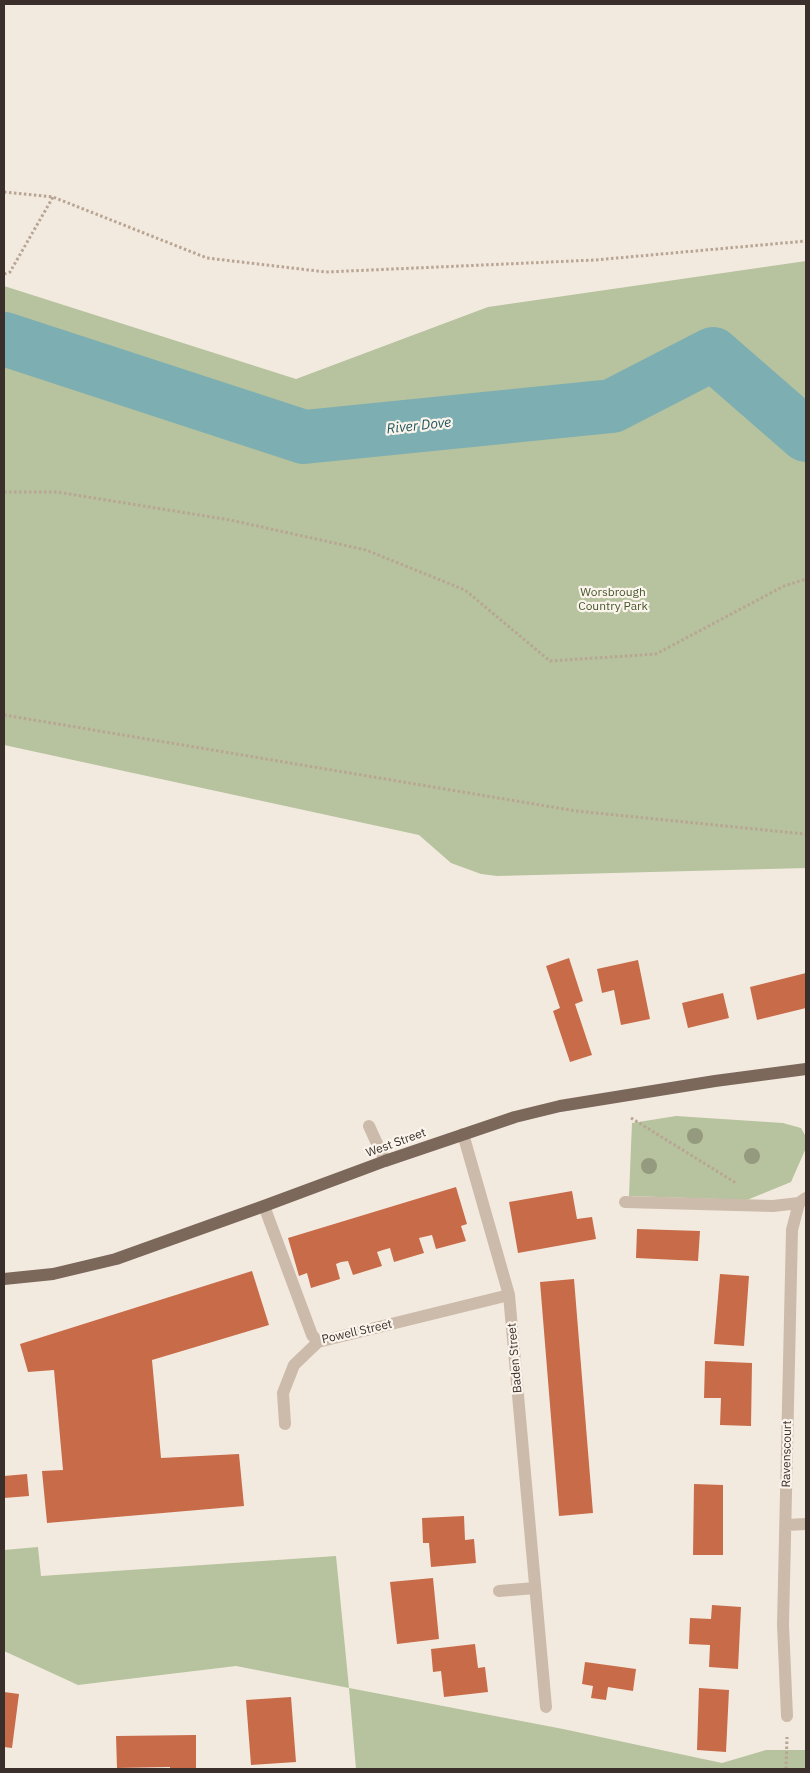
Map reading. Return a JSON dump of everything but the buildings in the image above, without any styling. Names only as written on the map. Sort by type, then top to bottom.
[{"type":"main road","name":"West Street","points":[[4,1279],[53,1274],[116,1259],[385,1161],[515,1117],[560,1106],[715,1081],[806,1069]]},
{"type":"street","points":[[369,1126],[385,1161]]},
{"type":"street","name":"Baden Street","points":[[463,1134],[509,1295],[546,1707]]},
{"type":"street","points":[[625,1202],[773,1206],[802,1200]]},
{"type":"street","name":"Ravenscourt","points":[[787,1716],[783,1625],[792,1230],[802,1200]]},
{"type":"street","name":"Powell Street","points":[[264,1206],[312,1335],[318,1342],[509,1295]]},
{"type":"street","points":[[285,1424],[283,1393],[294,1365],[318,1342]]},
{"type":"street","points":[[786,1525],[806,1524]]},
{"type":"street","points":[[499,1591],[535,1588]]},
{"type":"path","points":[[4,192],[54,197],[207,258],[326,272],[595,260],[806,241]]},
{"type":"path","points":[[4,274],[10,272],[54,197]]},
{"type":"path","points":[[4,492],[57,492],[230,520],[366,550],[465,590],[550,661],[656,654],[784,586],[806,579]]},
{"type":"path","points":[[4,715],[576,811],[806,834]]},
{"type":"path","points":[[622,1096],[627,1115],[740,1186]]},
{"type":"path","points":[[786,1769],[787,1716]]},
{"type":"green space","name":"Worsbrough Country Park","points":[[806,261],[806,868],[497,876],[481,874],[451,863],[419,835],[4,745],[4,286],[296,379],[488,307]]},
{"type":"green space","points":[[676,1116],[783,1123],[801,1128],[806,1137],[806,1148],[791,1182],[747,1200],[629,1196],[632,1123]]},
{"type":"green space","points":[[38,1547],[41,1576],[336,1556],[349,1688],[236,1666],[78,1685],[4,1651],[4,1550]]},
{"type":"green space","points":[[349,1688],[563,1729],[722,1763],[766,1750],[806,1750],[806,1769],[356,1769]]},
{"type":"waterway","name":"River Dove","points":[[4,339],[304,437],[612,406],[713,354],[806,435]]}]
